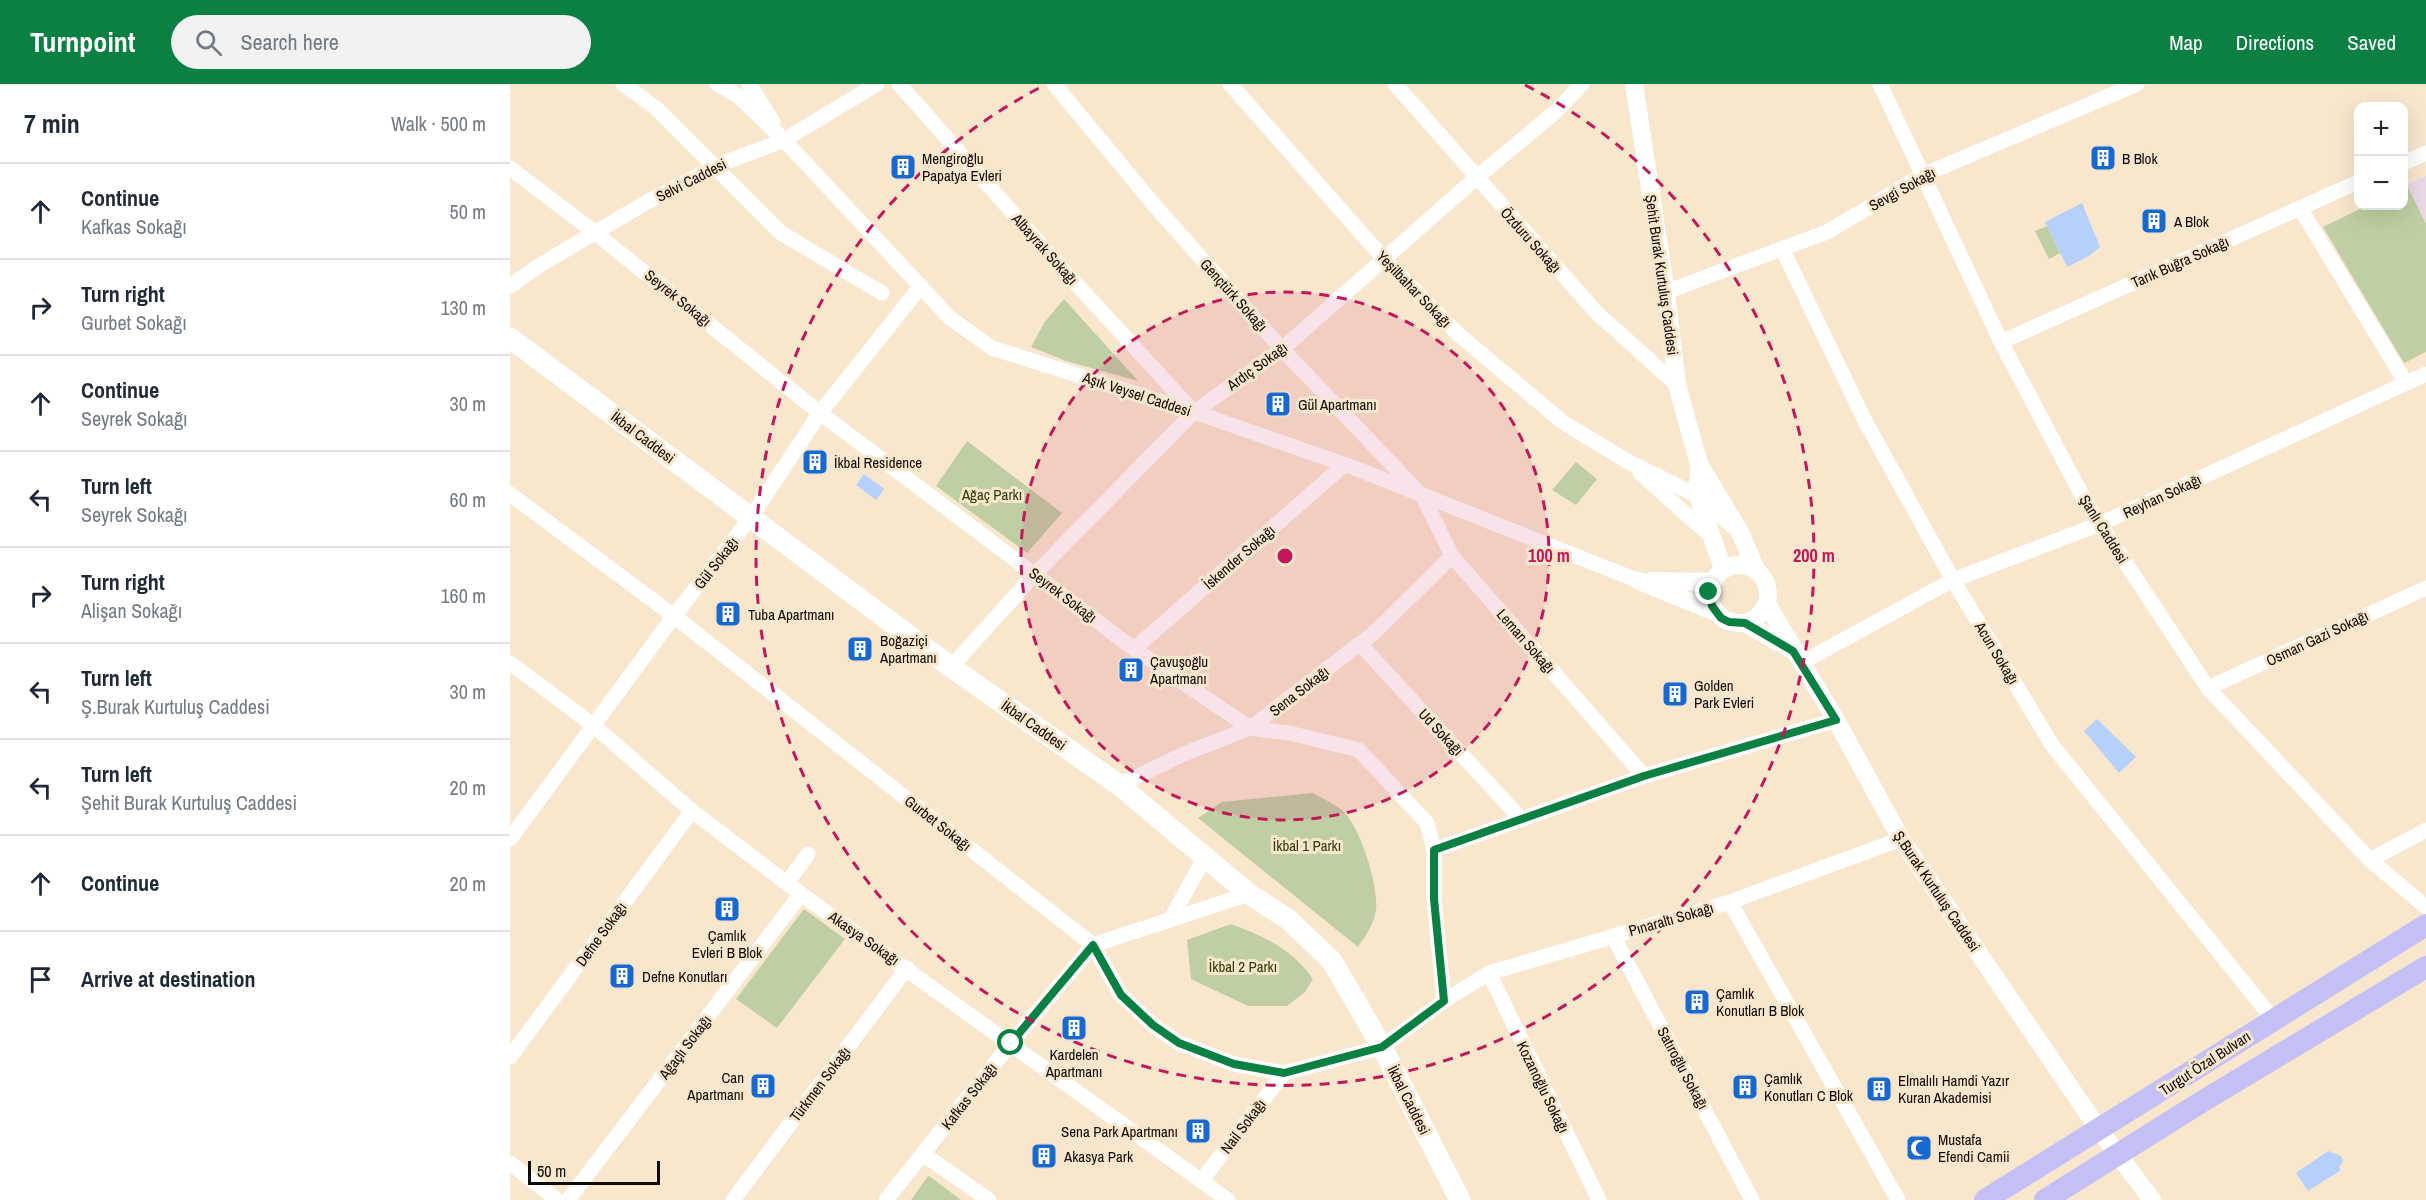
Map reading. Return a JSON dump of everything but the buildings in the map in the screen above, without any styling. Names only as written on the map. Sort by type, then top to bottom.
[{"type":"main road","name":"İkbal Caddesi","points":[[510,338],[951,667],[1119,785],[1249,894],[1288,920],[1332,961],[1382,1047],[1460,1200]]},
{"type":"main road","name":"Turgut Özal Bulvarı","points":[[1984,1200],[2426,925]]},
{"type":"main road","name":"Turgut Özal Bulvarı","points":[[2045,1200],[2203,1101],[2426,967]]},
{"type":"street","points":[[622,84],[656,108],[781,233],[882,293]]},
{"type":"street","name":"Aşık Veysel Caddesi","points":[[717,84],[737,95],[783,140],[950,318],[992,348],[1194,412],[1344,465],[1715,612]]},
{"type":"street","points":[[749,84],[783,140]]},
{"type":"street","name":"Selvi Caddesi","points":[[510,286],[594,232],[716,166],[783,140],[877,84]]},
{"type":"street","name":"Albayrak Sokağı","points":[[899,84],[1058,264],[1194,412]]},
{"type":"street","name":"Gençtürk Sokağı","points":[[1054,84],[1155,206],[1282,349],[1423,496]]},
{"type":"street","name":"Yeşilbahar Sokağı","points":[[1230,84],[1384,259],[1458,334],[1564,423],[1627,461],[1698,496],[1741,534]]},
{"type":"street","name":"Özduru Sokağı","points":[[1395,84],[1596,312],[1677,385]]},
{"type":"street","name":"Ardıç Sokağı","points":[[951,667],[1035,574],[1194,412],[1282,349],[1476,178],[1554,113],[1582,84]]},
{"type":"street","name":"Şehit Burak Kurtuluş Caddesi","points":[[1634,84],[1666,292],[1677,385],[1699,464],[1741,534],[1756,570]]},
{"type":"street","name":"Şanlı Caddesi","points":[[1880,84],[2001,342],[2085,501],[2208,688],[2370,860],[2426,907]]},
{"type":"street","name":"Sevgi Sokağı","points":[[1666,292],[1827,232],[1923,175],[2137,84]]},
{"type":"street","points":[[2408,161],[2426,153]]},
{"type":"street","name":"Seyrek Sokağı","points":[[510,168],[594,232],[820,413],[1134,649],[1250,728],[1289,733],[1359,750],[1427,823],[1434,850],[1434,899],[1444,1001]]},
{"type":"street","name":"Tarık Buğra Sokağı","points":[[2001,342],[2354,184]]},
{"type":"street","points":[[2300,208],[2406,383]]},
{"type":"street","name":"Acun Sokağı","points":[[1782,248],[1865,421],[1953,580],[2052,745],[2273,1019]]},
{"type":"street","name":"Gül Sokağı","points":[[510,839],[674,616],[751,517],[820,413],[921,286]]},
{"type":"street","name":"Reyhan Sokağı","points":[[1797,657],[1953,580],[2100,524],[2426,374]]},
{"type":"street","name":"Yeşilbahar Sokağı","points":[[1627,461],[1714,539]]},
{"type":"street","name":"Şehit Burak Kurtuluş Caddesi","points":[[1699,464],[1698,496],[1714,539],[1718,575]]},
{"type":"street","name":"İskender Sokağı","points":[[1134,649],[1344,465]]},
{"type":"street","name":"Gurbet Sokağı","points":[[510,494],[674,616],[1093,945],[1121,995],[1153,1025],[1179,1043],[1234,1064],[1284,1073],[1382,1047]]},
{"type":"street","name":"Leman Sokağı","points":[[1423,496],[1452,556],[1644,776]]},
{"type":"street","name":"Sena Sokağı","points":[[1119,785],[1186,753],[1250,728],[1360,644],[1395,614],[1452,556]]},
{"type":"street","points":[[1767,604],[1754,619],[1745,623],[1729,622],[1715,612],[1709,599],[1718,575],[1740,565],[1756,570],[1767,585],[1767,604],[1797,657]]},
{"type":"street","name":"Aşık Veysel Caddesi","points":[[1639,581],[1718,575]]},
{"type":"street","name":"Osman Gazi Sokağı","points":[[2208,688],[2426,588]]},
{"type":"street","points":[[1745,623],[1797,657]]},
{"type":"street","name":"Ud Sokağı","points":[[1360,644],[1522,820]]},
{"type":"street","name":"Ş.Burak Kurtuluş Caddesi","points":[[1797,657],[1836,720],[1901,839],[2095,1124],[2152,1200]]},
{"type":"street","name":"Akasya Sokağı","points":[[510,663],[593,725],[692,811],[801,894],[1227,1200]]},
{"type":"street","points":[[1434,850],[1644,776],[1836,720]]},
{"type":"street","name":"Defne Sokağı","points":[[510,1057],[692,811]]},
{"type":"street","points":[[2370,860],[2426,830]]},
{"type":"street","name":"Pınaraltı Sokağı","points":[[1444,1001],[1489,973],[1730,903],[1901,839]]},
{"type":"street","points":[[787,883],[808,854]]},
{"type":"street","points":[[1170,920],[1205,857]]},
{"type":"street","name":"Ağaçlı Sokağı","points":[[568,1200],[801,894]]},
{"type":"street","points":[[1093,945],[1249,894]]},
{"type":"street","points":[[1730,903],[1898,1200]]},
{"type":"street","name":"Satıroğlu Sokağı","points":[[1613,936],[1752,1200]]},
{"type":"street","name":"Kafkas Sokağı","points":[[886,1200],[1011,1043],[1093,945]]},
{"type":"street","name":"Türkmen Sokağı","points":[[733,1200],[907,968]]},
{"type":"street","name":"Kozanoğlu Sokağı","points":[[1489,973],[1599,1200]]},
{"type":"street","points":[[1382,1047],[1444,1001]]},
{"type":"street","name":"Nail Sokağı","points":[[1202,1180],[1284,1073]]},
{"type":"street","points":[[923,1154],[989,1200]]},
{"type":"street","points":[[510,1163],[557,1200]]},
{"type":"shaded area","points":[[2426,176],[2426,224],[2408,187],[2408,185]]},
{"type":"green space","points":[[2408,187],[2426,224],[2426,352],[2404,363],[2323,227],[2358,210],[2408,210]]},
{"type":"green space","points":[[2047,226],[2060,253],[2049,259],[2035,231]]},
{"type":"green space","points":[[1064,299],[1138,381],[1066,361],[1031,347],[1044,323]]},
{"type":"green space","name":"Ağaç Parkı","points":[[967,441],[1062,513],[1027,553],[936,486]]},
{"type":"green space","points":[[1576,462],[1597,479],[1576,505],[1552,490]]},
{"type":"green space","name":"İkbal 1 Parkı","points":[[1313,793],[1345,813],[1357,832],[1368,859],[1375,888],[1376,910],[1372,925],[1358,947],[1198,818],[1222,802]]},
{"type":"green space","points":[[804,909],[845,939],[777,1028],[736,999]]},
{"type":"green space","name":"İkbal 2 Parkı","points":[[1231,924],[1266,939],[1296,959],[1313,979],[1305,992],[1287,1006],[1248,1006],[1191,979],[1187,940]]},
{"type":"green space","points":[[929,1176],[961,1200],[911,1200]]},
{"type":"water","points":[[2082,203],[2100,247],[2089,256],[2067,267],[2045,222]]},
{"type":"water","points":[[864,474],[884,489],[876,500],[856,485]]},
{"type":"water","points":[[2097,719],[2136,757],[2119,773],[2084,731]]},
{"type":"water","points":[[2328,1151],[2341,1156],[2343,1162],[2339,1167],[2341,1170],[2308,1191],[2296,1173]]},
{"type":"place","name":"B Blok","points":[[2103,158]]},
{"type":"place","name":"Mengiroğlu Papatya Evleri","points":[[903,167]]},
{"type":"place","name":"A Blok","points":[[2154,221]]},
{"type":"place","name":"Gül Apartmanı","points":[[1278,404]]},
{"type":"place","name":"İkbal Residence","points":[[815,462]]},
{"type":"place","name":"Tuba Apartmanı","points":[[728,614]]},
{"type":"place","name":"Boğaziçi Apartmanı","points":[[860,649]]},
{"type":"place","name":"Çavuşoğlu Apartmanı","points":[[1131,670]]},
{"type":"place","name":"Golden Park Evleri","points":[[1675,694]]},
{"type":"place","name":"Çamlık Evleri B Blok","points":[[727,909]]},
{"type":"place","name":"Defne Konutları","points":[[622,976]]},
{"type":"place","name":"Çamlık Konutları B Blok","points":[[1697,1002]]},
{"type":"place","name":"Kardelen Apartmanı","points":[[1074,1028]]},
{"type":"place","name":"Can Apartmanı","points":[[763,1086]]},
{"type":"place","name":"Çamlık Konutları C Blok","points":[[1745,1087]]},
{"type":"place","name":"Elmalılı Hamdi Yazır Kuran Akademisi","points":[[1879,1089]]},
{"type":"place","name":"Sena Park Apartmanı","points":[[1198,1131]]},
{"type":"place","name":"Mustafa Efendi Camii","points":[[1919,1148]]},
{"type":"place","name":"Akasya Park","points":[[1044,1156]]},
{"type":"route","points":[[1011,1043],[1093,945],[1121,995],[1153,1025],[1179,1043],[1234,1064],[1284,1073],[1382,1047],[1444,1001],[1434,899],[1434,850],[1644,776],[1836,720],[1793,651],[1745,623],[1737,624],[1721,618],[1712,606],[1709,592]]}]
